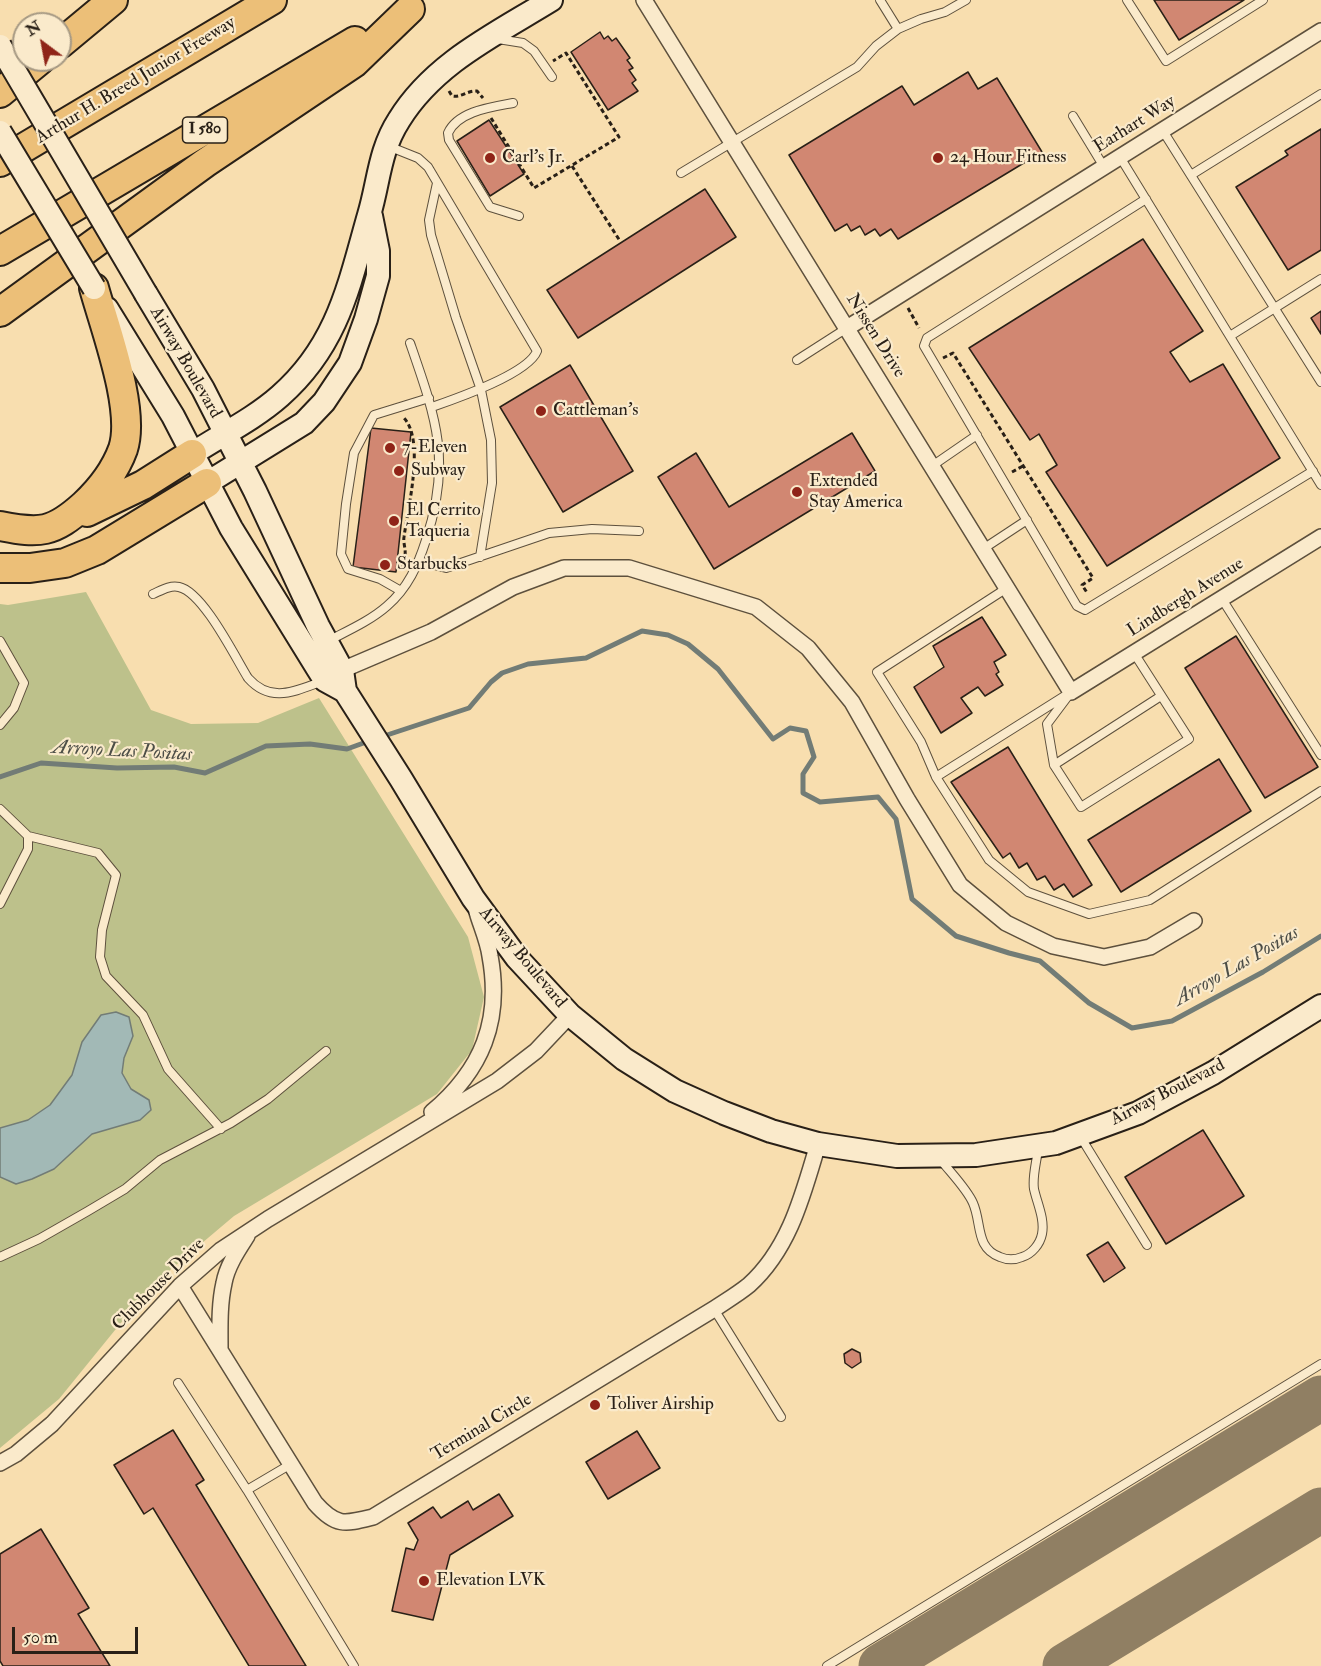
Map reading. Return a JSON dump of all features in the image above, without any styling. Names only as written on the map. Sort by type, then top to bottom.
[{"type":"highway","points":[[72,34],[113,0]]},
{"type":"highway","name":"Arthur H. Breed Junior Freeway","points":[[0,162],[272,0]]},
{"type":"highway","points":[[0,312],[205,163],[354,63],[417,4]]},
{"type":"highway","name":"I 580","points":[[0,251],[417,4]]},
{"type":"highway","points":[[0,93],[25,72]]},
{"type":"highway","points":[[65,522],[93,497],[110,477],[123,448],[126,416],[117,372],[94,288]]},
{"type":"highway","points":[[0,526],[27,531],[65,522],[143,485],[192,454]]},
{"type":"highway","points":[[0,568],[30,568],[65,563],[98,550],[207,483]]},
{"type":"main road","points":[[192,454],[280,396],[306,369],[328,337],[341,311],[352,278],[370,212],[380,161],[398,121],[425,86],[461,55],[551,0]]},
{"type":"main road","name":"Airway Boulevard","points":[[0,46],[203,389],[327,642],[337,680]]},
{"type":"main road","name":"Airway Boulevard","points":[[0,132],[173,416],[231,528],[337,680],[401,779],[473,898],[517,958],[570,1015],[624,1059],[675,1091],[724,1113],[771,1131],[818,1144],[897,1156],[976,1155],[1056,1143],[1138,1113],[1203,1078],[1321,1006]]},
{"type":"main road","points":[[207,483],[304,423],[324,402],[350,363],[378,276],[378,251],[370,212]]},
{"type":"street","name":"Nissen Drive","points":[[644,0],[1071,693]]},
{"type":"street","name":"Earhart Way","points":[[848,328],[1321,31]]},
{"type":"street","name":"Lindbergh Avenue","points":[[1071,693],[1321,537]]},
{"type":"street","points":[[337,680],[431,632],[513,586],[564,568],[629,568],[756,607],[808,648],[852,702],[907,799],[960,885],[1006,923],[1053,946],[1104,957],[1150,947],[1194,921]]},
{"type":"street","name":"Clubhouse Drive","points":[[397,1142],[452,1095],[477,1061],[491,1024],[494,988],[490,955],[473,898]]},
{"type":"street","name":"Clubhouse Drive","points":[[0,1463],[16,1454],[52,1424],[180,1286],[221,1250],[497,1081],[536,1051],[570,1015]]},
{"type":"street","name":"Terminal Circle","points":[[180,1286],[315,1503],[327,1516],[346,1524],[373,1517],[714,1309],[749,1284],[779,1251],[799,1207],[818,1144]]},
{"type":"street","points":[[220,1350],[220,1314],[224,1282],[233,1258],[249,1232]]},
{"type":"lane","points":[[880,0],[898,29]]},
{"type":"lane","points":[[681,173],[857,67],[876,46],[898,29],[921,18],[945,12],[966,0]]},
{"type":"lane","points":[[1127,0],[1166,61],[1263,0]]},
{"type":"lane","points":[[490,38],[523,43],[534,51],[552,77]]},
{"type":"lane","points":[[1191,175],[1321,94]]},
{"type":"lane","points":[[513,103],[465,116],[450,127],[447,133],[490,207],[519,216]]},
{"type":"lane","points":[[1073,116],[1104,167]]},
{"type":"lane","points":[[1163,130],[1321,382]]},
{"type":"lane","points":[[387,146],[418,158],[428,167],[537,349],[533,359],[481,390],[432,407]]},
{"type":"lane","points":[[1120,157],[1321,485]]},
{"type":"lane","points":[[437,183],[429,220],[431,235],[481,390],[491,440],[492,483],[480,557]]},
{"type":"lane","points":[[1146,199],[927,338],[924,346],[1077,606],[1085,610],[1313,471]]},
{"type":"lane","points":[[1230,336],[1321,279]]},
{"type":"lane","points":[[797,360],[848,328]]},
{"type":"lane","points":[[327,642],[388,606],[409,582],[419,561],[438,501],[440,452],[432,407],[410,343]]},
{"type":"lane","points":[[401,591],[380,579],[348,569],[341,554],[346,504],[354,453],[374,415],[429,398]]},
{"type":"lane","points":[[932,466],[977,435]]},
{"type":"lane","points":[[983,549],[1027,520]]},
{"type":"lane","points":[[419,561],[438,568],[446,568],[549,533],[592,529],[639,531]]},
{"type":"lane","points":[[153,594],[171,586],[192,593],[204,607],[255,687],[266,692],[280,694],[337,680]]},
{"type":"lane","points":[[1007,588],[877,672],[921,742],[936,777],[988,860],[1028,892],[1089,914],[1150,900],[1321,791]]},
{"type":"lane","points":[[1222,598],[1321,755]]},
{"type":"lane","points":[[0,641],[24,683],[14,708],[0,725]]},
{"type":"lane","points":[[1071,693],[1047,724],[1054,765],[1081,807],[1189,739],[1134,653]]},
{"type":"lane","points":[[936,777],[1071,693]]},
{"type":"lane","points":[[1054,765],[1161,696]]},
{"type":"lane","points":[[0,809],[28,836],[98,853],[116,875],[102,930],[100,957],[106,976],[143,1015],[168,1068],[220,1129]]},
{"type":"lane","points":[[0,904],[28,849],[28,836]]},
{"type":"lane","points":[[0,1257],[39,1239],[88,1211],[125,1189],[160,1160],[220,1129],[268,1099],[326,1051]]},
{"type":"lane","points":[[1079,1135],[1147,1245]]},
{"type":"lane","points":[[938,1156],[973,1203],[981,1241],[995,1256],[1014,1259],[1024,1257],[1032,1251],[1039,1243],[1042,1233],[1034,1186],[1039,1146]]},
{"type":"lane","points":[[714,1309],[781,1417]]},
{"type":"lane","points":[[827,1666],[1321,1364]]},
{"type":"lane","points":[[178,1383],[247,1490],[354,1666]]},
{"type":"lane","points":[[247,1490],[291,1464]]},
{"type":"path","points":[[494,116],[491,118],[534,189],[619,137],[566,52],[553,61],[548,53]]},
{"type":"path","points":[[448,89],[452,96],[457,97],[470,90],[477,91],[486,103]]},
{"type":"path","points":[[572,166],[620,241]]},
{"type":"path","points":[[907,307],[942,359],[953,353],[1093,578],[1082,585],[1088,594]]},
{"type":"path","points":[[398,412],[412,431],[414,457],[403,541],[405,554],[398,573]]},
{"type":"green space","points":[[86,592],[151,710],[191,724],[258,723],[319,698],[468,937],[484,997],[472,1050],[437,1094],[234,1216],[150,1287],[59,1399],[0,1448],[0,604],[8,605]]},
{"type":"water","points":[[116,1012],[129,1017],[133,1036],[124,1058],[122,1073],[131,1089],[149,1100],[151,1110],[140,1120],[92,1134],[54,1169],[32,1179],[16,1184],[0,1177],[0,1128],[28,1120],[50,1105],[72,1075],[82,1042],[101,1015]]},
{"type":"building","points":[[1154,0],[1244,0],[1179,40]]},
{"type":"building","points":[[600,32],[604,39],[608,36],[612,41],[616,38],[630,58],[627,60],[633,68],[629,70],[636,80],[632,83],[638,91],[608,110],[571,52]]},
{"type":"building","points":[[968,72],[978,89],[997,78],[1042,152],[898,239],[891,229],[880,236],[875,229],[865,235],[860,226],[851,231],[847,224],[835,231],[789,155],[902,86],[914,105]]},
{"type":"building","name":"Carl's Jr.","points":[[489,120],[524,174],[490,196],[457,141]]},
{"type":"building","points":[[1321,129],[1321,250],[1288,270],[1236,187],[1288,155],[1285,151]]},
{"type":"building","points":[[705,189],[736,237],[578,338],[547,290]]},
{"type":"building","points":[[1143,239],[1203,331],[1170,352],[1190,382],[1223,364],[1280,458],[1107,566],[1046,472],[1057,465],[1039,434],[1030,440],[969,348]]},
{"type":"building","points":[[1321,311],[1321,334],[1311,318]]},
{"type":"building","points":[[570,365],[633,471],[563,512],[500,407]]},
{"type":"building","points":[[371,428],[411,432],[396,572],[353,567]]},
{"type":"building","name":"Extended Stay America","points":[[852,433],[875,471],[714,569],[658,477],[696,453],[729,507]]},
{"type":"building","points":[[982,617],[1006,655],[994,662],[999,672],[996,674],[1003,685],[985,696],[978,687],[961,698],[972,713],[941,733],[914,687],[944,667],[933,646]]},
{"type":"building","points":[[1236,636],[1318,767],[1265,798],[1185,668]]},
{"type":"building","points":[[1008,747],[1092,885],[1073,897],[1064,884],[1054,890],[1045,876],[1037,880],[1027,863],[1019,868],[1010,853],[1003,858],[951,782]]},
{"type":"building","points":[[1219,759],[1251,811],[1121,892],[1088,840]]},
{"type":"building","points":[[1203,1130],[1244,1196],[1166,1244],[1125,1177]]},
{"type":"building","points":[[1108,1242],[1125,1268],[1104,1282],[1087,1255]]},
{"type":"building","points":[[852,1349],[860,1353],[861,1362],[852,1368],[845,1363],[844,1354]]},
{"type":"building","points":[[173,1430],[204,1480],[196,1485],[306,1666],[249,1666],[153,1508],[144,1514],[114,1465]]},
{"type":"building","points":[[637,1431],[660,1468],[608,1499],[586,1462]]},
{"type":"building","points":[[499,1494],[513,1516],[450,1555],[433,1620],[392,1611],[406,1548],[414,1550],[418,1540],[408,1523],[433,1507],[441,1518],[468,1501],[473,1510]]},
{"type":"building","points":[[41,1529],[89,1608],[78,1614],[110,1666],[3,1666],[0,1661],[0,1554]]},
{"type":"waterway","name":"Arroyo Las Positas","points":[[381,737],[469,708],[491,682],[502,673],[528,664],[586,658],[642,631],[668,635],[688,644],[718,669],[773,739],[790,728],[806,731],[814,757],[803,774],[803,793],[820,802],[878,797],[896,819],[912,899],[956,936],[1040,961],[1089,1003],[1132,1028],[1172,1021],[1263,972],[1321,936]]},
{"type":"waterway","name":"Arroyo Las Positas","points":[[0,777],[41,763],[117,768],[174,767],[205,773],[266,746],[310,744],[347,749],[369,741]]},
{"type":"taxiway","points":[[881,1666],[1321,1398]]},
{"type":"taxiway","points":[[1065,1666],[1321,1510]]},
{"type":"place","name":"Carl's Jr.","points":[[490,158]]},
{"type":"place","name":"24 Hour Fitness","points":[[938,158]]},
{"type":"place","name":"Cattleman's","points":[[541,411]]},
{"type":"place","name":"7-Eleven","points":[[390,448]]},
{"type":"place","name":"Subway","points":[[399,471]]},
{"type":"place","name":"Extended Stay America","points":[[797,492]]},
{"type":"place","name":"El Cerrito Taqueria","points":[[394,521]]},
{"type":"place","name":"Starbucks","points":[[385,565]]},
{"type":"place","name":"Toliver Airship","points":[[595,1405]]},
{"type":"place","name":"Elevation LVK","points":[[424,1581]]}]
